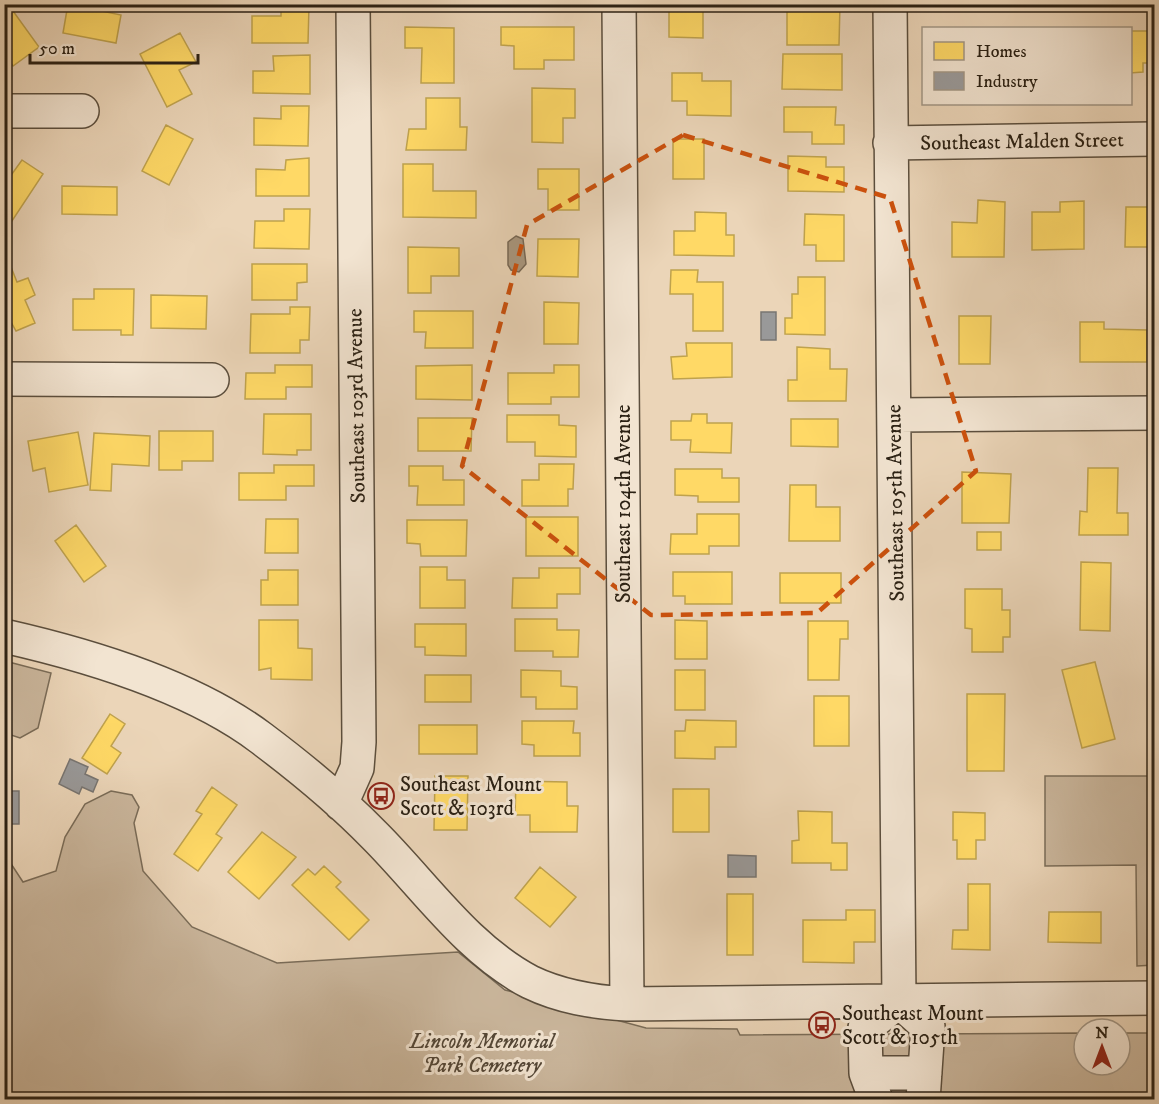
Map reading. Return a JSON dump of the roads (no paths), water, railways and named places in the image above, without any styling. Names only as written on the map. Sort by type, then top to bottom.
[{"type":"street","name":"Southeast 103rd Avenue","points":[[341,804],[357,768],[359,742],[353,4]]},
{"type":"street","name":"Southeast 104th Avenue","points":[[619,4],[627,1005]]},
{"type":"street","name":"Southeast 105th Avenue","points":[[890,4],[899,1002]]},
{"type":"street","points":[[4,111],[82,111]]},
{"type":"street","name":"Southeast Malden Street","points":[[890,143],[1155,140]]},
{"type":"street","points":[[4,379],[212,380]]},
{"type":"street","points":[[894,415],[1155,413]]},
{"type":"street","points":[[4,636],[97,660],[225,716],[258,736],[341,804],[375,836],[472,939],[497,960],[530,982],[556,992],[580,999],[627,1005],[1155,998]]},
{"type":"street","points":[[899,1002],[928,1027],[924,1086],[871,1086],[865,1028],[899,1002]]},
{"type":"place","name":"Southeast Mount Scott & 103rd","points":[[381,796]]},
{"type":"place","name":"Southeast Mount Scott & 105th","points":[[822,1025]]},
{"type":"park label","name":"Lincoln Memorial Park Cemetery","points":[[482,1053]]}]
